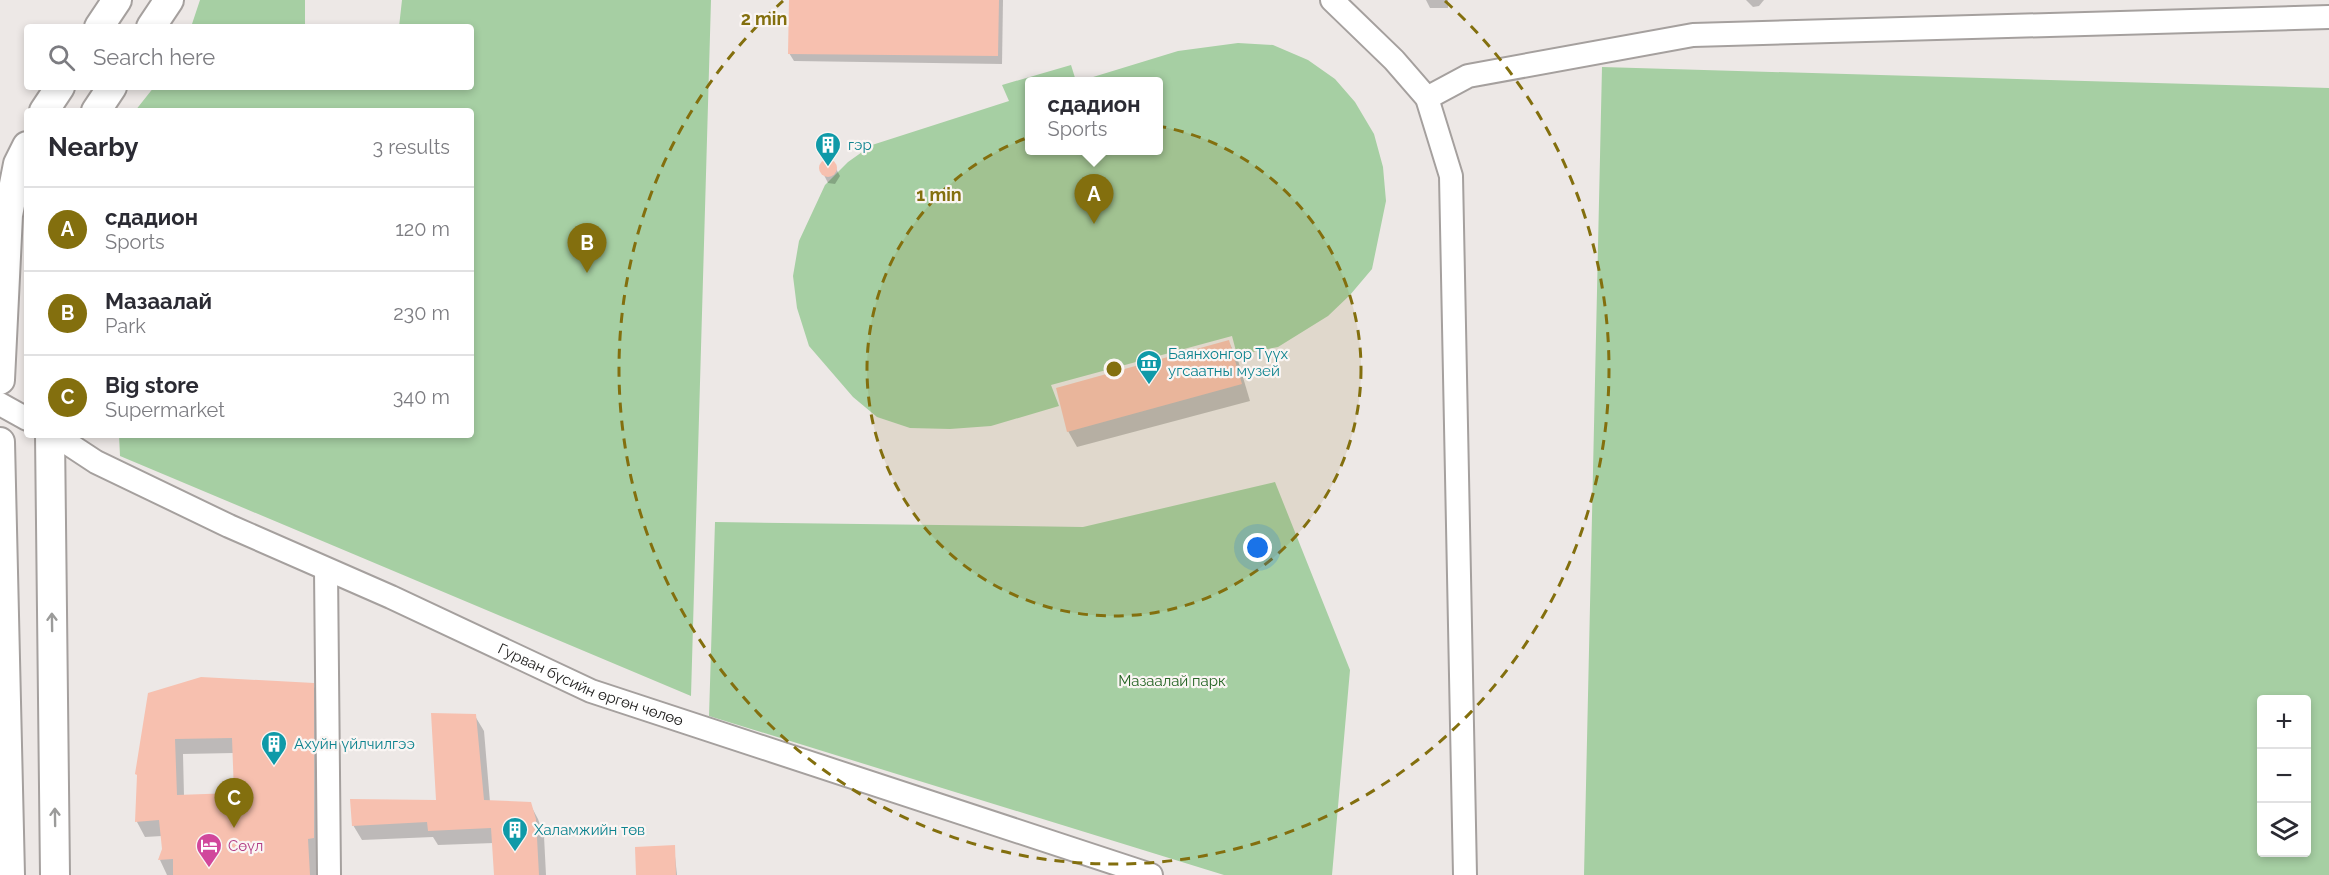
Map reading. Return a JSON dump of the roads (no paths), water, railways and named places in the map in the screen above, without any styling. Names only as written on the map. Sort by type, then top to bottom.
[{"type":"main road","points":[[101,24],[117,0]]},
{"type":"main road","points":[[153,24],[169,0]]},
{"type":"main road","points":[[46,108],[58,90]]},
{"type":"main road","points":[[98,108],[110,90]]},
{"type":"main road","points":[[0,380],[8,215],[18,164],[24,152]]},
{"type":"main road","points":[[50,438],[55,875]]},
{"type":"main road","points":[[0,442],[6,867]]},
{"type":"street","points":[[1332,0],[1394,60],[1427,98],[1451,176],[1465,875]]},
{"type":"street","points":[[1427,98],[1468,76],[1693,35],[2329,17]]},
{"type":"street","points":[[0,404],[24,417]]},
{"type":"street","name":"Гурван бүсийн өргөн чөлөө","points":[[60,438],[96,462],[591,691],[1151,875]]},
{"type":"street","points":[[326,570],[329,875]]},
{"type":"place","name":"гэр","points":[[828,168]]},
{"type":"place","name":"сдадион","points":[[1094,224]]},
{"type":"place","name":"Мазаалай","points":[[587,273]]},
{"type":"place","name":"Баянхонгор Түүх угсаатны музей","points":[[1149,386]]},
{"type":"place","name":"Ахуйн үйлчилгээ","points":[[274,767]]},
{"type":"place","name":"Big store","points":[[234,828]]},
{"type":"place","name":"Халамжийн төв","points":[[515,853]]},
{"type":"place","name":"Сөүл","points":[[209,869]]},
{"type":"park label","name":"Мазаалай парк","points":[[1172,681]]}]
